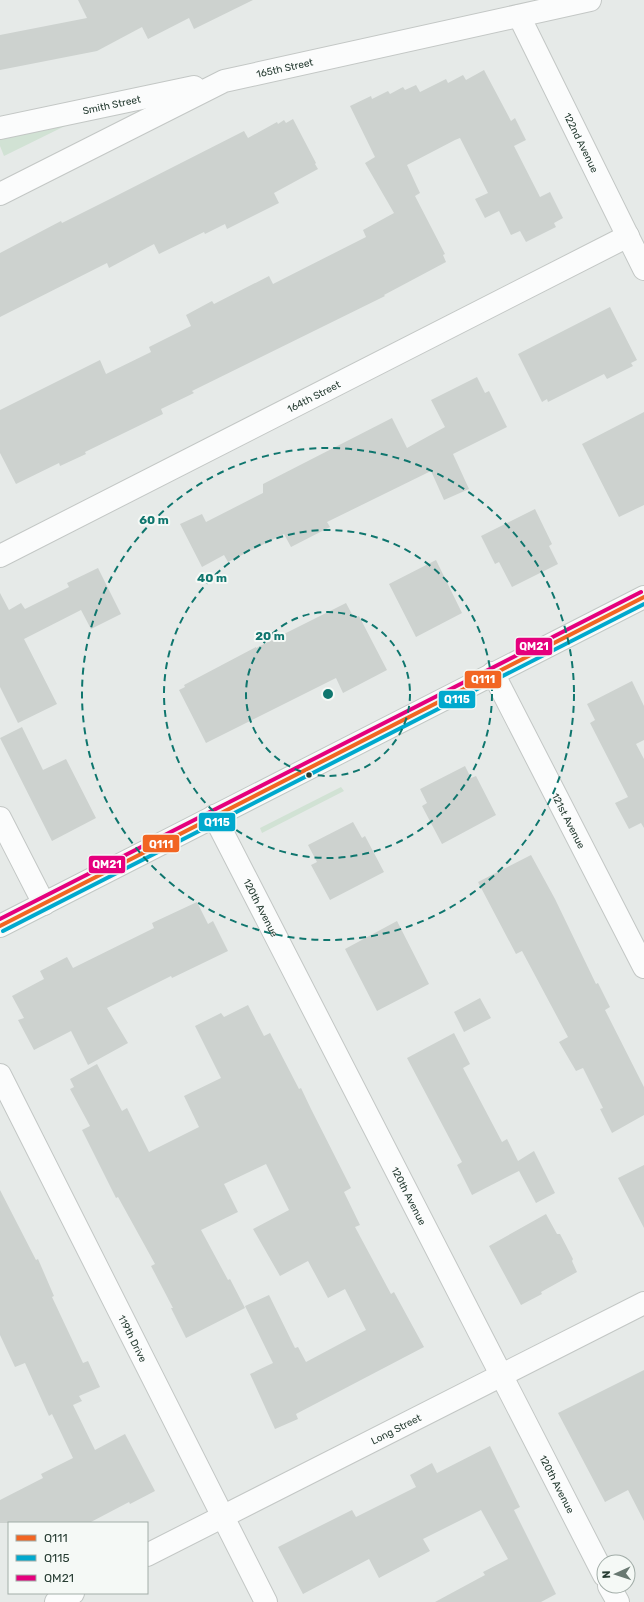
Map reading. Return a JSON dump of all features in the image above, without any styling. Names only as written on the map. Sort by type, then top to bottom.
[{"type":"street","name":"165th Street","points":[[1,189],[224,81],[590,0]]},
{"type":"street","name":"122nd Avenue","points":[[519,16],[644,269]]},
{"type":"street","name":"Smith Street","points":[[0,128],[224,81]]},
{"type":"street","name":"164th Street","points":[[0,556],[628,236]]},
{"type":"street","points":[[0,926],[644,597]]},
{"type":"street","name":"121st Avenue","points":[[494,673],[644,968]]},
{"type":"street","name":"120th Avenue","points":[[214,816],[596,1560]]},
{"type":"street","points":[[0,818],[44,904]]},
{"type":"street","name":"119th Drive","points":[[0,1075],[266,1602]]},
{"type":"street","name":"Long Street","points":[[148,1554],[502,1376],[644,1302]]},
{"type":"street","points":[[56,1602],[71,1594]]},
{"type":"green space","points":[[69,124],[4,156],[0,146],[0,131]]},
{"type":"green space","points":[[341,787],[344,791],[262,833],[260,828]]},
{"type":"building","points":[[78,0],[253,0],[194,29],[189,18],[148,39],[142,27],[97,51],[0,70],[0,35],[87,18]]},
{"type":"building","points":[[484,70],[511,121],[515,118],[526,140],[514,146],[540,197],[550,192],[563,218],[554,223],[556,227],[526,242],[520,231],[511,235],[499,211],[485,218],[475,199],[488,193],[460,138],[455,140],[407,165],[420,193],[415,196],[445,254],[443,255],[446,262],[384,295],[385,296],[192,391],[194,393],[161,409],[163,414],[85,452],[86,454],[60,466],[59,463],[16,484],[0,453],[0,410],[100,360],[106,374],[151,352],[149,347],[191,326],[186,315],[212,301],[214,304],[269,276],[273,284],[366,237],[363,230],[394,213],[365,163],[375,157],[350,106],[371,96],[372,99],[388,91],[390,94],[403,87],[405,90],[416,85],[420,92],[446,79],[448,83],[463,75],[466,80]]},
{"type":"building","points":[[293,119],[318,169],[274,193],[279,203],[227,229],[225,224],[205,234],[204,232],[159,254],[154,244],[109,268],[107,263],[0,317],[0,253],[61,221],[62,223],[244,131],[248,138],[277,122],[278,124],[284,120],[286,123]]},
{"type":"building","points":[[610,307],[637,360],[631,363],[633,366],[607,379],[604,374],[548,402],[547,399],[542,402],[518,354]]},
{"type":"building","points":[[477,377],[485,393],[489,391],[507,427],[453,454],[469,489],[444,500],[431,471],[327,522],[330,527],[291,547],[284,534],[228,562],[224,555],[202,567],[180,524],[202,514],[206,522],[263,493],[263,484],[392,418],[407,448],[445,427],[431,400]]},
{"type":"building","points":[[644,412],[644,505],[619,517],[582,444]]},
{"type":"building","points":[[535,509],[552,544],[549,546],[558,564],[512,587],[499,562],[495,564],[481,536]]},
{"type":"building","points":[[436,560],[462,613],[416,637],[389,584]]},
{"type":"building","points":[[98,568],[121,614],[91,629],[81,610],[24,639],[57,704],[18,723],[0,687],[0,593],[9,610],[21,603],[25,609],[69,587],[67,583]]},
{"type":"building","points":[[346,603],[354,618],[359,616],[387,670],[343,693],[336,678],[206,743],[179,690],[185,687],[184,685],[256,647]]},
{"type":"building","points":[[632,681],[644,706],[644,740],[636,744],[644,759],[644,828],[641,823],[629,829],[615,803],[628,797],[590,723],[595,720],[587,704]]},
{"type":"building","points":[[22,727],[43,770],[66,759],[96,818],[52,841],[0,738]]},
{"type":"building","points":[[465,766],[471,778],[476,776],[496,815],[442,844],[422,806],[427,803],[420,789]]},
{"type":"building","points":[[353,822],[362,838],[365,836],[384,872],[330,900],[311,865],[317,862],[308,845]]},
{"type":"building","points":[[531,855],[555,899],[596,984],[598,983],[610,1007],[605,1010],[644,1087],[644,1115],[612,1133],[600,1109],[603,1108],[583,1068],[576,1071],[559,1042],[568,1037],[522,951],[516,954],[478,882]]},
{"type":"building","points":[[197,902],[208,924],[213,921],[228,951],[172,978],[171,976],[107,1008],[128,1043],[88,1065],[71,1031],[34,1050],[18,1020],[24,1018],[12,996],[44,979],[40,971],[67,957],[73,968],[154,928],[152,923]]},
{"type":"building","points":[[397,921],[429,984],[377,1011],[345,949]]},
{"type":"building","points":[[480,998],[491,1018],[464,1032],[454,1012]]},
{"type":"building","points":[[248,1005],[264,1036],[270,1033],[299,1089],[301,1088],[351,1188],[344,1192],[360,1225],[355,1227],[391,1294],[394,1292],[424,1347],[296,1414],[298,1419],[275,1429],[250,1374],[273,1363],[245,1306],[269,1295],[295,1348],[298,1347],[306,1362],[366,1330],[345,1289],[328,1298],[308,1261],[280,1276],[253,1229],[289,1210],[266,1164],[224,1184],[238,1212],[201,1230],[245,1308],[186,1338],[171,1308],[173,1308],[151,1266],[155,1264],[118,1197],[116,1198],[82,1130],[90,1126],[70,1089],[74,1087],[70,1079],[97,1064],[122,1111],[127,1108],[149,1152],[199,1127],[184,1096],[221,1078],[195,1026],[221,1013],[224,1017]]},
{"type":"building","points":[[454,1033],[470,1064],[463,1068],[502,1142],[507,1139],[518,1161],[534,1151],[555,1193],[536,1203],[519,1171],[472,1195],[457,1165],[462,1162],[407,1058]]},
{"type":"building","points":[[644,1165],[644,1228],[618,1178]]},
{"type":"building","points":[[0,1190],[36,1260],[38,1259],[54,1296],[52,1297],[83,1363],[88,1361],[100,1387],[79,1396],[82,1401],[73,1405],[95,1450],[125,1434],[155,1491],[130,1504],[129,1502],[91,1522],[0,1523],[0,1500],[43,1478],[41,1474],[73,1458],[52,1414],[49,1416],[25,1363],[15,1367],[0,1335]]},
{"type":"building","points":[[546,1214],[557,1234],[560,1234],[573,1259],[572,1261],[577,1272],[521,1305],[489,1246]]},
{"type":"building","points":[[644,1370],[644,1521],[628,1490],[605,1502],[558,1413]]},
{"type":"building","points":[[490,1446],[520,1507],[514,1510],[556,1594],[541,1602],[435,1602],[485,1575],[483,1572],[508,1559],[481,1510],[423,1539],[430,1551],[379,1578],[369,1559],[303,1594],[278,1547],[352,1510],[356,1517],[416,1487],[410,1475],[432,1463],[437,1473]]},
{"type":"transit line","name":"QM21","points":[[0,919],[641,592]]},
{"type":"transit line","name":"Q111","points":[[0,926],[644,597]]},
{"type":"transit line","name":"Q115","points":[[3,931],[644,604]]}]
